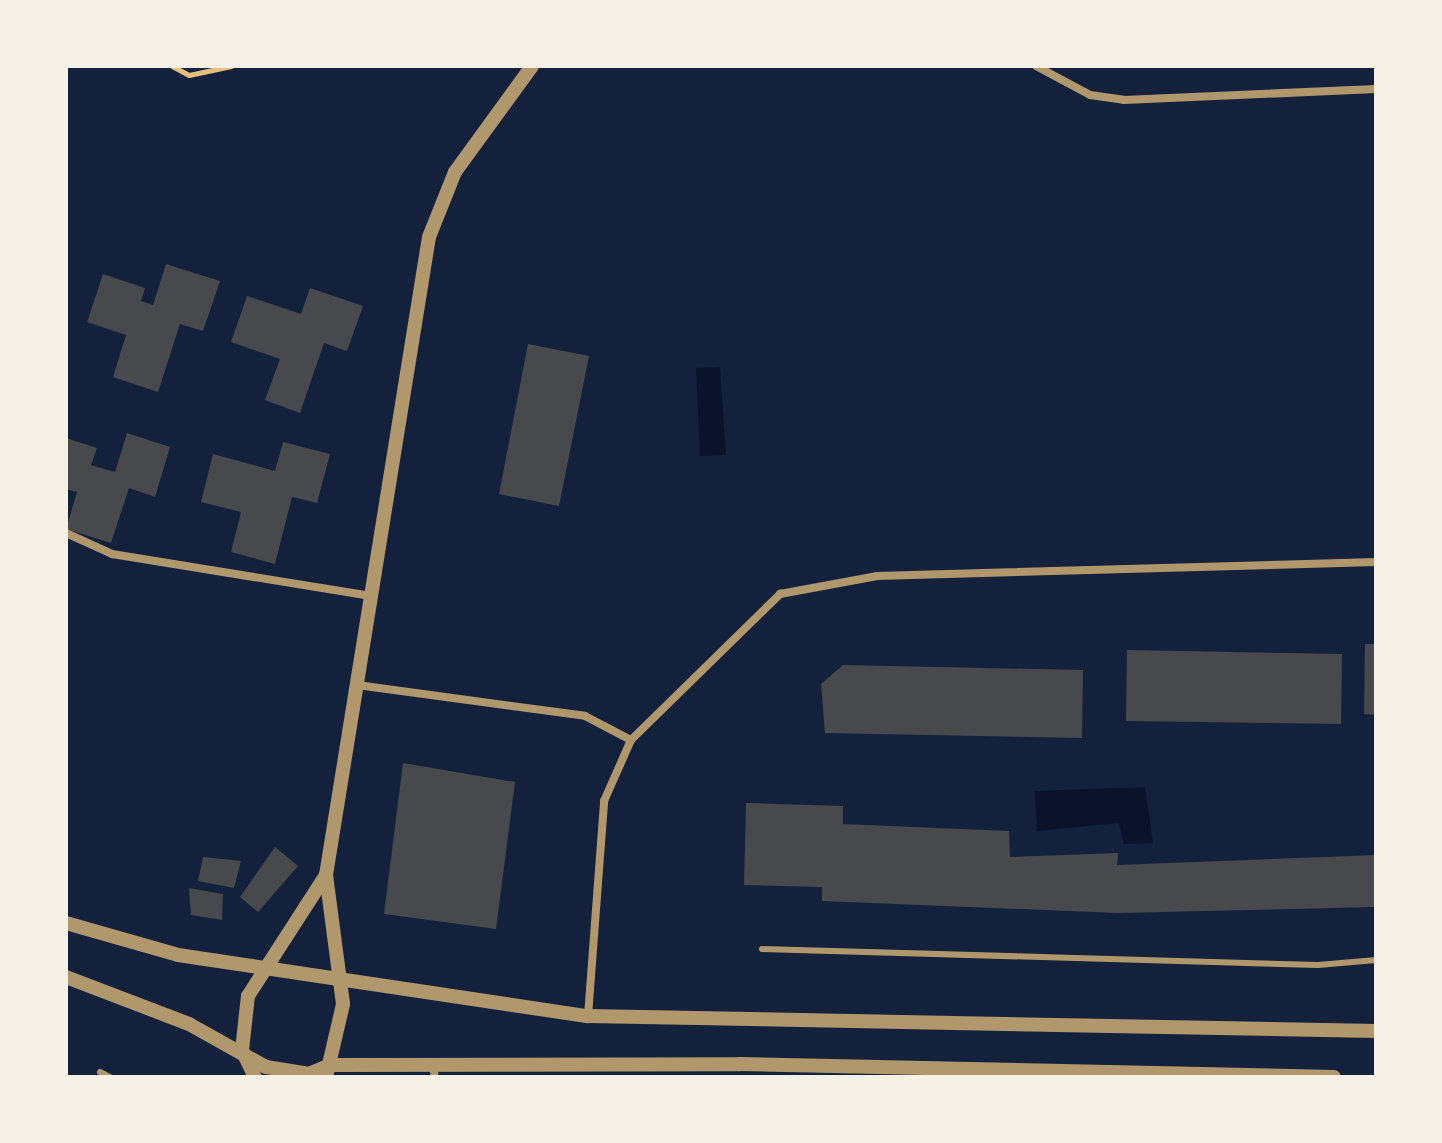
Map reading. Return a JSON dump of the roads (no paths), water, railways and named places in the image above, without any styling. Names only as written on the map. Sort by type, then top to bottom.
[{"type":"street","points":[[328,1071],[342,1022],[326,875],[370,596],[437,210],[472,146],[532,66]]},
{"type":"street","points":[[1036,66],[1090,95],[1124,100],[1376,89]]},
{"type":"street","points":[[66,533],[126,557],[370,596]]},
{"type":"street","points":[[588,1016],[604,801],[631,740],[780,594],[877,576],[1376,562]]},
{"type":"street","points":[[357,685],[585,716],[631,740]]},
{"type":"street","points":[[255,1077],[242,1050],[248,996],[263,967],[326,875]]},
{"type":"street","points":[[66,923],[178,955],[588,1016],[1376,1031]]},
{"type":"street","points":[[66,977],[290,1073],[434,1071],[1334,1077]]},
{"type":"lane","points":[[762,949],[1318,965],[1376,960]]},
{"type":"lane","points":[[100,1072],[110,1077]]},
{"type":"water","points":[[720,367],[726,455],[700,456],[696,368]]},
{"type":"water","points":[[1145,787],[1153,843],[1124,844],[1119,823],[1037,831],[1035,791]]}]
